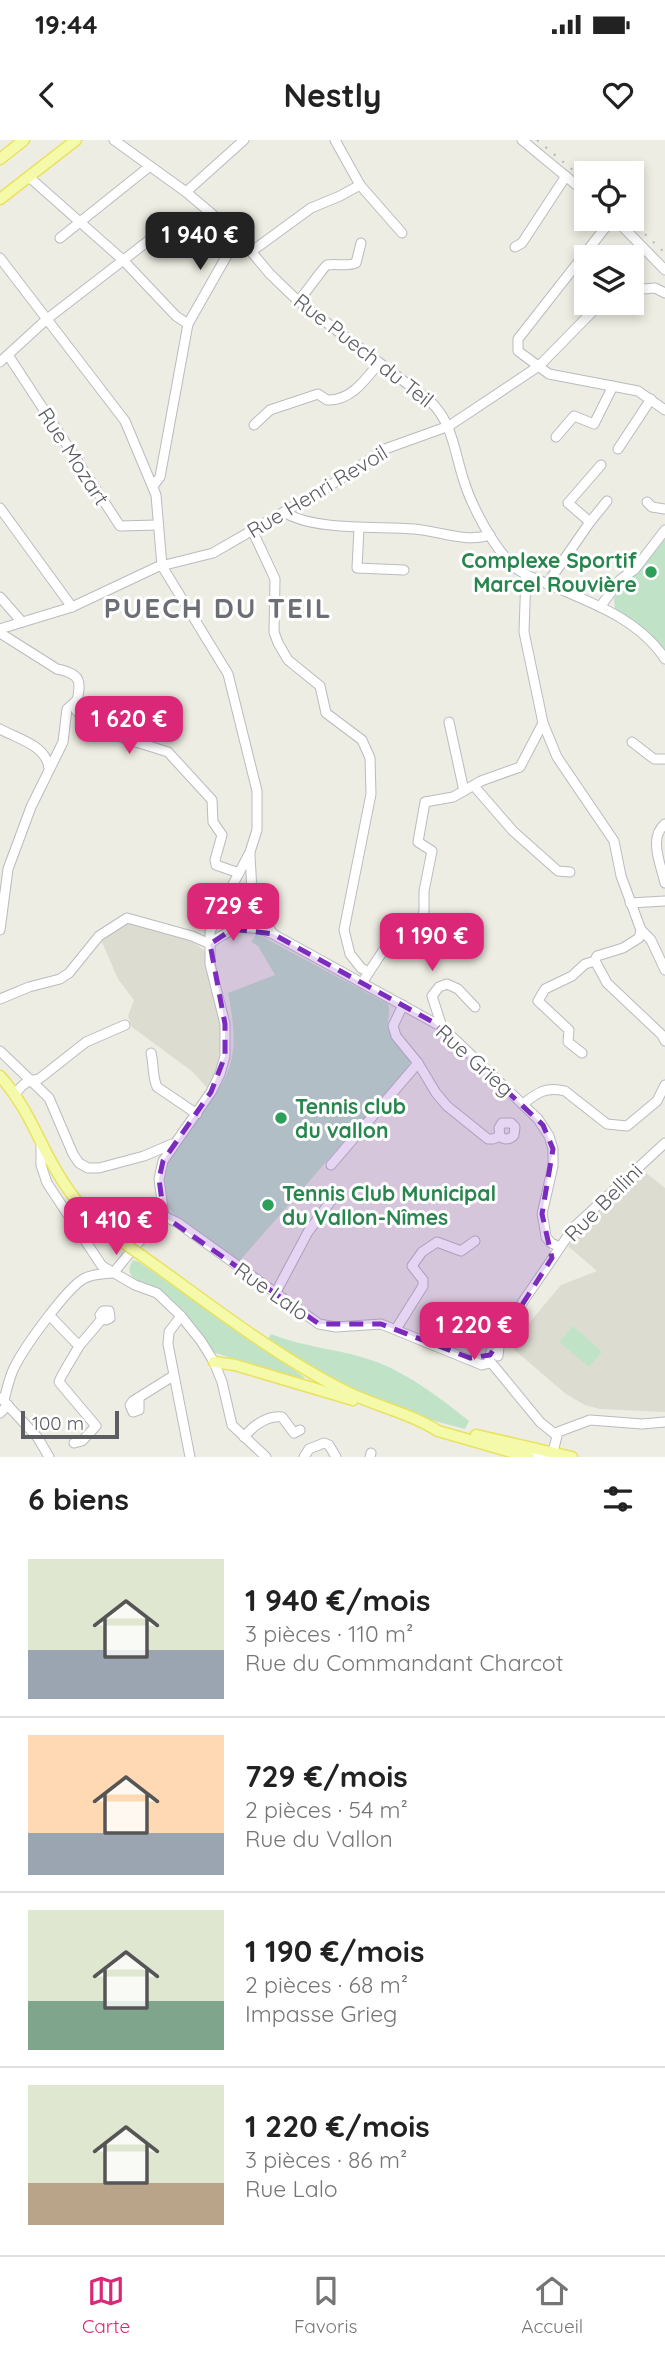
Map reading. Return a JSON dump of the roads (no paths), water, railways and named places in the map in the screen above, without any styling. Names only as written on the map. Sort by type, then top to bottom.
[{"type":"main road","points":[[0,159],[24,140]]},
{"type":"main road","points":[[0,199],[76,140]]},
{"type":"main road","points":[[2,1082],[15,1094],[67,1189],[109,1233],[282,1356],[346,1392],[496,1453],[518,1456]]},
{"type":"main road","points":[[214,1362],[235,1365],[358,1402],[381,1412],[404,1415]]},
{"type":"main road","points":[[426,1423],[433,1422],[550,1455],[572,1457]]},
{"type":"street","name":"Rue Puech du Teil","points":[[114,140],[186,192],[238,236],[270,274],[298,301],[430,401],[442,413],[449,426],[463,480],[490,534],[517,569],[526,574]]},
{"type":"street","points":[[186,192],[244,140]]},
{"type":"street","points":[[335,140],[360,185],[402,233]]},
{"type":"street","points":[[522,140],[574,183]]},
{"type":"street","points":[[60,238],[150,166]]},
{"type":"street","points":[[515,247],[522,243],[566,176]]},
{"type":"street","points":[[29,177],[123,260],[176,316],[188,324]]},
{"type":"street","points":[[252,251],[311,208],[348,193],[360,185]]},
{"type":"street","points":[[0,362],[47,319],[161,231]]},
{"type":"street","points":[[604,231],[518,339],[518,351],[549,374],[638,391],[665,410]]},
{"type":"street","points":[[630,231],[665,270]]},
{"type":"street","points":[[153,486],[160,477],[188,324],[238,236]]},
{"type":"street","points":[[298,301],[313,286],[322,268],[327,265],[350,266],[356,263],[361,243]]},
{"type":"street","points":[[0,1413],[17,1361],[27,1343],[77,1284],[86,1277],[114,1272],[152,1226],[164,1216],[160,1172],[173,1144],[197,1114],[220,1074],[226,1042],[225,1024],[210,964],[210,932],[250,852],[257,830],[257,791],[228,674],[162,566],[156,495],[125,421],[1,263]]},
{"type":"street","points":[[644,289],[655,288],[665,293]]},
{"type":"street","name":"Rue Henri Revoil","points":[[0,631],[72,607],[162,566],[213,554],[339,480],[384,449],[449,426],[537,367],[589,315]]},
{"type":"street","name":"Rue Mozart","points":[[8,355],[120,526],[157,525]]},
{"type":"street","points":[[254,425],[270,410],[318,394],[327,400],[341,398],[358,388],[379,363]]},
{"type":"street","points":[[556,437],[574,416],[593,424],[613,386]]},
{"type":"street","points":[[618,449],[650,399]]},
{"type":"street","points":[[590,522],[568,503],[601,465]]},
{"type":"street","points":[[547,584],[607,501]]},
{"type":"street","points":[[647,502],[652,507],[665,509]]},
{"type":"street","points":[[0,508],[72,607]]},
{"type":"street","points":[[284,512],[294,519],[359,528],[414,529],[473,538],[490,534]]},
{"type":"street","points":[[359,528],[357,568],[404,570]]},
{"type":"street","points":[[252,530],[275,579],[274,632],[278,643],[288,660],[320,687],[326,713],[362,740],[370,758],[371,794],[344,930],[350,954],[361,968],[369,972]]},
{"type":"street","points":[[600,607],[620,580],[635,569],[665,530]]},
{"type":"street","points":[[665,659],[651,640],[623,618],[526,574],[524,632],[543,723],[557,757],[614,841],[630,903],[641,930],[651,940],[665,970]]},
{"type":"street","points":[[0,597],[22,622]]},
{"type":"street","points":[[0,631],[57,669],[78,678],[81,685],[76,710],[88,724],[117,736],[169,751],[212,800],[214,822],[222,835],[216,865],[239,873]]},
{"type":"street","points":[[0,930],[8,869],[49,768],[63,742],[67,709],[77,699]]},
{"type":"street","points":[[449,722],[464,792]]},
{"type":"street","points":[[362,983],[385,948],[390,950],[400,936],[422,920],[424,891],[432,852],[418,842],[425,802],[453,797],[481,781],[520,767],[543,723]]},
{"type":"street","points":[[0,729],[33,745],[48,762],[49,768]]},
{"type":"street","points":[[632,742],[654,760],[665,759]]},
{"type":"street","points":[[474,786],[513,831],[558,871],[570,872]]},
{"type":"street","points":[[665,824],[659,831],[656,844],[665,883]]},
{"type":"street","points":[[210,944],[247,918],[251,904],[250,852]]},
{"type":"street","points":[[225,899],[239,897],[251,904]]},
{"type":"street","points":[[630,903],[665,901]]},
{"type":"street","name":"Rue Grieg","points":[[251,904],[274,934]]},
{"type":"street","points":[[217,914],[233,929]]},
{"type":"street","points":[[0,999],[29,987],[60,979],[69,973],[99,936],[127,918],[192,936],[210,944]]},
{"type":"street","name":"Rue Grieg","points":[[233,929],[253,928],[274,934],[442,1027],[523,1104],[543,1125],[553,1149],[553,1166],[542,1214],[552,1258]]},
{"type":"street","points":[[582,1054],[568,1042],[569,1030],[538,1001],[545,989],[572,976],[585,964],[595,961],[597,956],[632,943],[639,938],[641,930]]},
{"type":"street","points":[[192,936],[210,932]]},
{"type":"street","points":[[595,961],[602,977],[665,1041]]},
{"type":"street","points":[[442,1027],[432,996],[439,987],[447,984],[458,989],[475,1007]]},
{"type":"street","points":[[403,1005],[393,1026],[396,1036],[418,1063],[436,1093],[447,1106],[488,1139],[500,1136]]},
{"type":"street","points":[[15,1094],[30,1080],[39,1079],[86,1042],[125,1025]]},
{"type":"street","points":[[0,1051],[49,1098],[73,1154],[79,1163],[88,1168],[99,1168],[144,1156],[173,1144]]},
{"type":"street","points":[[151,1053],[154,1063],[153,1080],[157,1087],[197,1114]]},
{"type":"street","points":[[331,1166],[418,1063]]},
{"type":"street","points":[[523,1104],[541,1091],[556,1089],[565,1091],[607,1124],[627,1126],[657,1101],[665,1085]]},
{"type":"street","points":[[41,1138],[41,1165],[47,1183],[102,1266],[135,1285],[157,1293],[181,1316],[214,1362],[222,1382],[232,1425],[266,1457]]},
{"type":"street","name":"Rue Bellini","points":[[493,1359],[500,1336],[566,1238],[665,1143]]},
{"type":"street","points":[[144,1156],[160,1172]]},
{"type":"street","points":[[275,1294],[308,1232],[336,1194]]},
{"type":"street","name":"Rue Lalo","points":[[164,1216],[178,1223],[319,1324],[336,1327],[373,1323],[396,1329],[482,1365],[493,1359]]},
{"type":"street","points":[[544,1224],[553,1234],[566,1238]]},
{"type":"street","points":[[546,1237],[560,1247]]},
{"type":"street","points":[[396,1329],[424,1286],[423,1280],[412,1266],[422,1252],[437,1242],[461,1251],[475,1241]]},
{"type":"street","points":[[50,1316],[79,1346]]},
{"type":"street","points":[[181,1316],[169,1332],[168,1345],[190,1457]]},
{"type":"street","points":[[74,1443],[82,1441],[96,1426],[58,1380],[79,1346],[102,1319]]},
{"type":"street","points":[[493,1359],[502,1379],[508,1382],[540,1422],[556,1435]]},
{"type":"street","points":[[139,1398],[173,1376]]},
{"type":"street","points":[[4,1400],[38,1438],[49,1457]]},
{"type":"street","points":[[244,1437],[253,1426],[276,1416],[282,1417],[294,1433],[300,1430]]},
{"type":"street","points":[[518,1456],[532,1453],[550,1455],[560,1430],[590,1420],[642,1424],[665,1422]]},
{"type":"street","points":[[304,1457],[309,1449],[324,1443],[340,1456]]},
{"type":"railway","points":[[537,140],[574,171]]},
{"type":"railway","points":[[642,231],[665,253]]},
{"type":"place","name":"Complexe Sportif Marcel Rouvière","points":[[651,572]]},
{"type":"place","name":"Tennis club du vallon","points":[[281,1118]]},
{"type":"place","name":"Tennis Club Municipal du Vallon-Nîmes","points":[[268,1205]]},
{"type":"district","name":"PUECH DU TEIL","points":[[218,607]]}]
